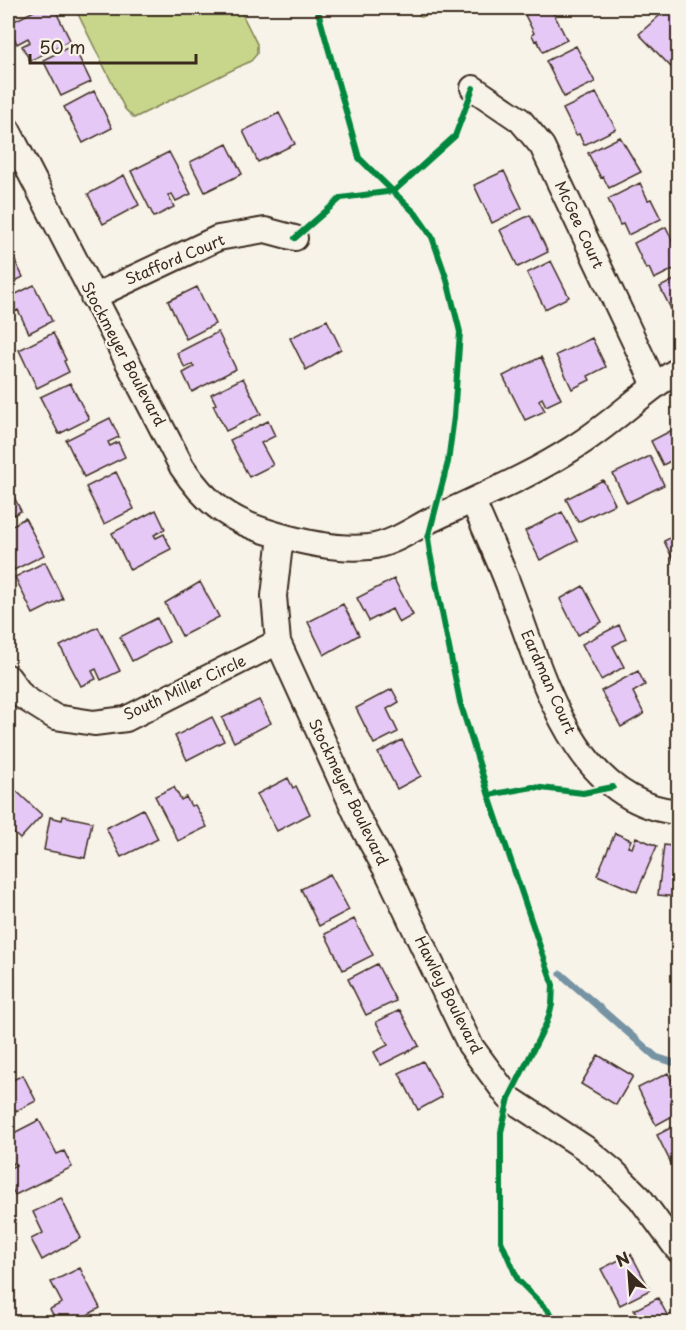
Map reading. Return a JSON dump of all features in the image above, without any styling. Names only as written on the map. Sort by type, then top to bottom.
[{"type":"street","name":"McGee Court","points":[[473,88],[520,120],[542,147],[655,385]]},
{"type":"street","name":"Stockmeyer Boulevard","points":[[8,130],[182,467],[209,502],[230,518],[254,528],[322,546],[370,547],[411,533],[432,519],[473,501],[574,448],[607,425],[655,385],[678,370]]},
{"type":"street","name":"Stafford Court","points":[[93,297],[218,238],[265,230],[295,238]]},
{"type":"street","name":"Eardman Court","points":[[473,501],[547,686],[577,747],[595,771],[613,787],[644,804],[678,812]]},
{"type":"street","name":"Stockmeyer Boulevard","points":[[281,536],[274,596],[278,642],[348,797],[389,875]]},
{"type":"street","name":"South Miller Circle","points":[[8,677],[22,697],[55,717],[94,723],[126,719],[278,642]]},
{"type":"street","name":"Hawley Boulevard","points":[[389,875],[470,1045],[509,1098],[585,1148],[613,1171],[640,1198],[678,1250]]},
{"type":"green space","points":[[75,8],[239,8],[257,44],[257,54],[251,61],[134,118],[125,109]]},
{"type":"green space","points":[[413,8],[445,8],[421,17]]},
{"type":"building","points":[[40,8],[54,8],[70,40],[30,61],[22,46],[30,42],[28,38],[17,44],[8,24]]},
{"type":"building","points":[[539,8],[551,8],[567,40],[543,52],[532,35],[534,33],[525,15]]},
{"type":"building","points":[[668,8],[672,8],[678,14],[678,65],[674,70],[639,34]]},
{"type":"building","points":[[73,45],[91,82],[61,96],[43,60]]},
{"type":"building","points":[[576,46],[595,82],[564,97],[546,61]]},
{"type":"building","points":[[94,91],[112,128],[83,143],[64,107]]},
{"type":"building","points":[[596,93],[616,129],[584,145],[579,134],[576,135],[563,109]]},
{"type":"building","points":[[279,113],[295,144],[258,162],[243,131]]},
{"type":"building","points":[[620,137],[641,172],[609,188],[588,153]]},
{"type":"building","points":[[227,144],[242,174],[205,192],[190,162]]},
{"type":"building","points":[[169,152],[191,194],[176,201],[172,194],[168,195],[174,207],[154,217],[131,171]]},
{"type":"building","points":[[504,171],[522,208],[492,223],[474,185]]},
{"type":"building","points":[[124,175],[139,205],[103,224],[88,194]]},
{"type":"building","points":[[640,183],[661,219],[628,235],[623,224],[620,225],[608,199]]},
{"type":"building","points":[[530,215],[548,252],[518,267],[500,230]]},
{"type":"building","points":[[8,216],[14,229],[8,232]]},
{"type":"building","points":[[666,227],[674,244],[677,243],[678,267],[654,279],[649,268],[646,269],[634,243]]},
{"type":"building","points":[[10,251],[23,277],[8,285],[8,253]]},
{"type":"building","points":[[551,261],[569,297],[545,309],[527,273]]},
{"type":"building","points":[[678,278],[678,323],[660,287]]},
{"type":"building","points":[[34,285],[52,321],[29,333],[18,310],[8,315],[8,298]]},
{"type":"building","points":[[197,287],[215,324],[186,339],[168,301]]},
{"type":"building","points":[[327,320],[341,349],[306,370],[290,338]]},
{"type":"building","points":[[218,332],[236,369],[192,392],[183,373],[194,367],[192,364],[185,368],[177,353]]},
{"type":"building","points":[[53,333],[69,372],[37,388],[19,350]]},
{"type":"building","points":[[592,338],[606,367],[588,376],[590,380],[572,389],[556,355]]},
{"type":"building","points":[[541,357],[561,399],[546,406],[542,398],[539,400],[545,411],[525,420],[503,376]]},
{"type":"building","points":[[243,378],[261,414],[226,431],[213,405],[216,404],[211,394]]},
{"type":"building","points":[[70,383],[89,419],[59,434],[40,397]]},
{"type":"building","points":[[110,418],[119,437],[108,442],[110,446],[118,442],[125,457],[84,477],[66,440]]},
{"type":"building","points":[[268,421],[275,436],[261,443],[273,465],[249,477],[230,440]]},
{"type":"building","points":[[678,427],[678,457],[663,465],[651,441]]},
{"type":"building","points":[[650,456],[664,485],[627,503],[613,474]]},
{"type":"building","points":[[116,472],[134,509],[104,524],[86,487]]},
{"type":"building","points":[[603,480],[615,504],[578,522],[566,499]]},
{"type":"building","points":[[8,485],[21,511],[8,518]]},
{"type":"building","points":[[156,510],[165,529],[154,535],[156,538],[164,534],[171,549],[130,570],[112,533]]},
{"type":"building","points":[[562,512],[577,541],[540,560],[525,531]]},
{"type":"building","points":[[25,518],[44,555],[14,570],[8,558],[8,528]]},
{"type":"building","points":[[678,534],[678,569],[664,541]]},
{"type":"building","points":[[45,562],[63,599],[33,614],[15,577]]},
{"type":"building","points":[[394,579],[413,615],[399,623],[392,609],[369,621],[357,598]]},
{"type":"building","points":[[200,582],[219,617],[182,636],[165,603]]},
{"type":"building","points":[[583,586],[602,622],[578,635],[560,599]]},
{"type":"building","points":[[343,604],[359,635],[324,655],[308,622]]},
{"type":"building","points":[[157,618],[169,642],[132,661],[120,637]]},
{"type":"building","points":[[619,625],[626,639],[613,646],[624,667],[601,680],[582,644]]},
{"type":"building","points":[[98,627],[120,671],[101,680],[96,669],[92,671],[96,679],[81,686],[60,646]]},
{"type":"building","points":[[638,671],[645,685],[633,692],[644,714],[621,727],[601,691]]},
{"type":"building","points":[[392,689],[399,702],[387,709],[398,732],[374,744],[356,708]]},
{"type":"building","points":[[259,700],[271,723],[234,742],[222,718]]},
{"type":"building","points":[[212,717],[224,741],[187,760],[175,736]]},
{"type":"building","points":[[402,740],[421,776],[397,789],[378,753]]},
{"type":"building","points":[[288,778],[293,788],[296,786],[310,814],[277,831],[257,794]]},
{"type":"building","points":[[12,787],[42,815],[20,839],[8,828],[8,792]]},
{"type":"building","points":[[174,787],[181,800],[186,797],[191,806],[195,805],[207,827],[178,841],[155,796]]},
{"type":"building","points":[[143,809],[158,839],[121,857],[106,828]]},
{"type":"building","points":[[63,816],[92,822],[85,858],[44,850],[50,817],[62,820]]},
{"type":"building","points":[[615,833],[631,840],[628,847],[632,848],[636,837],[657,846],[637,892],[597,875]]},
{"type":"building","points":[[664,845],[678,847],[678,897],[658,895]]},
{"type":"building","points":[[330,874],[349,910],[319,926],[301,889]]},
{"type":"building","points":[[354,919],[373,955],[343,970],[325,934]]},
{"type":"building","points":[[377,964],[396,1001],[366,1015],[348,979]]},
{"type":"building","points":[[400,1010],[419,1046],[381,1065],[374,1052],[388,1045],[376,1022]]},
{"type":"building","points":[[598,1055],[633,1076],[616,1105],[581,1084]]},
{"type":"building","points":[[423,1061],[442,1097],[418,1110],[399,1073]]},
{"type":"building","points":[[668,1073],[678,1094],[678,1113],[656,1125],[638,1088]]},
{"type":"building","points":[[23,1075],[36,1101],[8,1115],[8,1079],[9,1082]]},
{"type":"building","points":[[39,1120],[57,1154],[64,1151],[72,1167],[15,1195],[8,1181],[8,1169],[16,1165],[14,1163],[11,1165],[8,1158],[8,1136]]},
{"type":"building","points":[[678,1124],[678,1170],[675,1171],[657,1135]]},
{"type":"building","points":[[61,1198],[81,1238],[42,1260],[31,1239],[43,1233],[33,1212]]},
{"type":"building","points":[[631,1254],[650,1290],[620,1305],[601,1269]]},
{"type":"building","points":[[80,1268],[100,1308],[75,1322],[57,1322],[50,1309],[62,1303],[51,1282]]},
{"type":"building","points":[[658,1298],[671,1322],[641,1322],[634,1310]]},
{"type":"waterway","points":[[561,974],[656,1057],[678,1064]]},
{"type":"cycle path","points":[[317,8],[359,158],[416,214],[432,237],[447,280],[460,332],[454,417],[448,462],[428,538],[460,702],[553,985],[552,1005],[547,1022],[509,1098],[501,1132],[501,1241],[518,1280],[559,1322]]},
{"type":"cycle path","points":[[295,238],[341,198],[394,191],[455,136],[473,88]]},
{"type":"cycle path","points":[[489,795],[533,787],[583,793],[613,787]]}]
